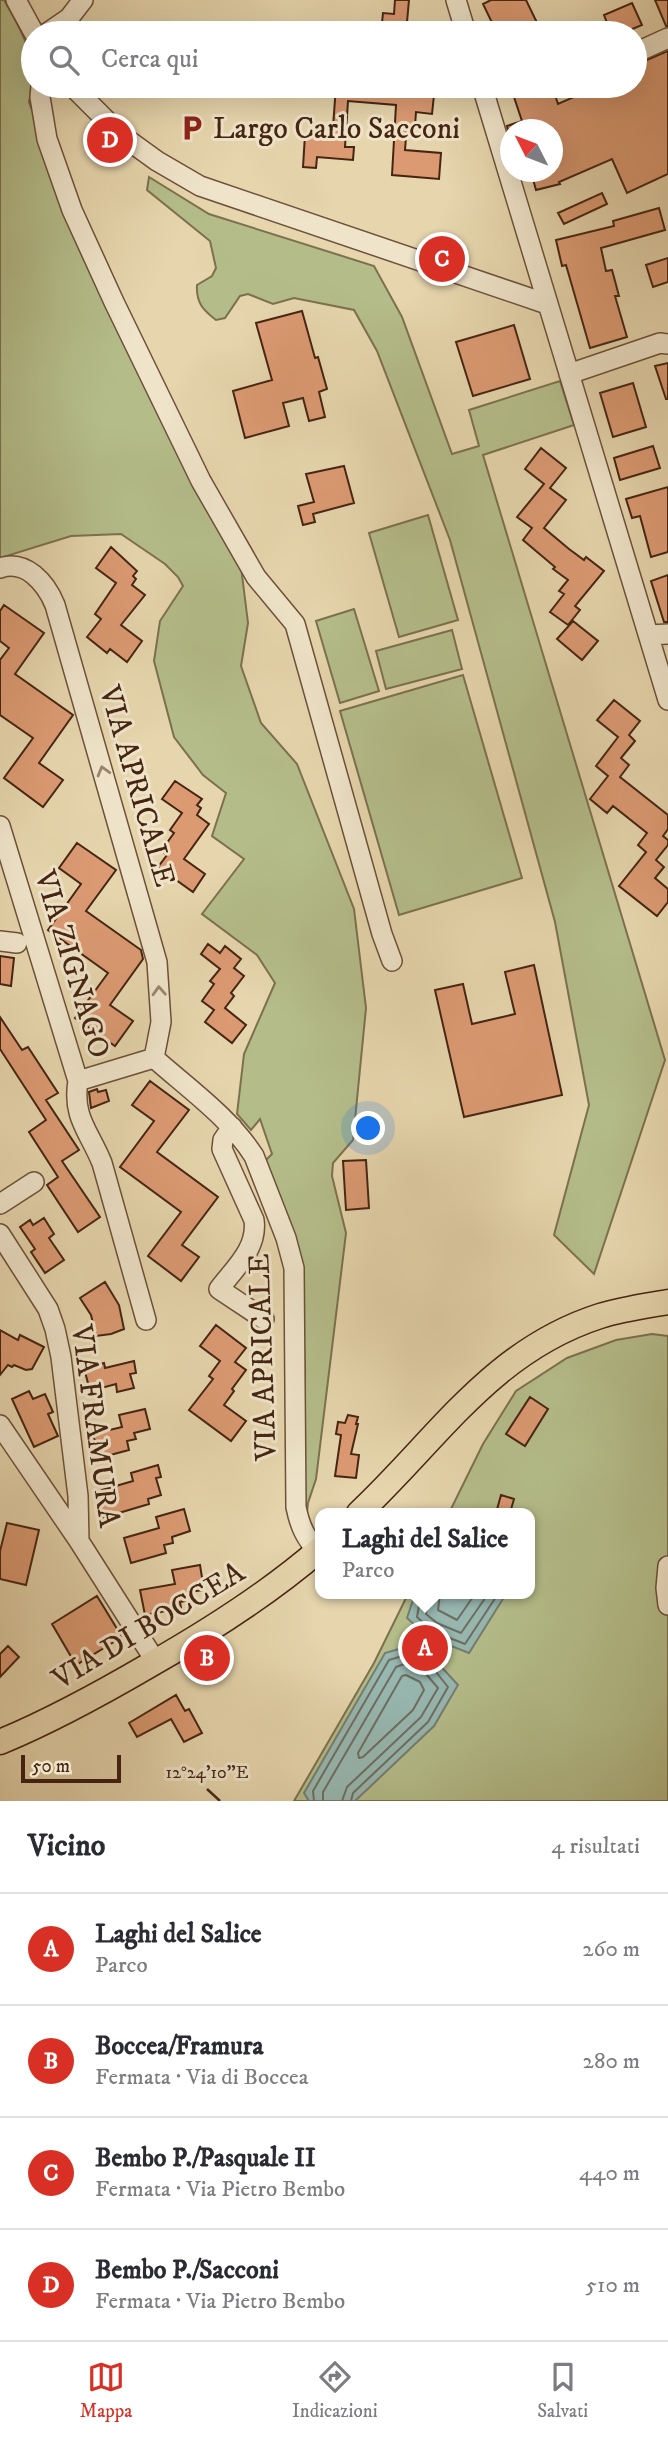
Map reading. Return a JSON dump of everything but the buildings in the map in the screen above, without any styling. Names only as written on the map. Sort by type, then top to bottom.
[{"type":"main road","points":[[364,1508],[470,1396],[515,1359],[551,1337],[586,1321],[668,1302]]},
{"type":"main road","points":[[387,1508],[477,1412],[528,1370],[566,1347],[598,1333],[668,1318]]},
{"type":"main road","name":"VIA DI BOCCEA","points":[[0,1742],[79,1705],[156,1662],[234,1615],[315,1559]]},
{"type":"main road","name":"VIA DI BOCCEA","points":[[0,1759],[118,1702],[205,1653],[257,1619],[315,1560]]},
{"type":"street","points":[[16,0],[27,21]]},
{"type":"street","points":[[65,21],[83,0]]},
{"type":"street","points":[[456,0],[462,21]]},
{"type":"street","points":[[647,48],[668,38]]},
{"type":"street","points":[[40,98],[47,139],[72,211],[114,302],[201,481],[256,577],[295,624],[392,961]]},
{"type":"street","points":[[84,98],[121,135],[157,161],[201,186],[547,304]]},
{"type":"street","points":[[486,98],[569,374],[659,634],[668,701]]},
{"type":"street","points":[[569,374],[660,343],[668,344]]},
{"type":"street","name":"VIA APRICALE","points":[[0,568],[13,565],[22,567],[42,583],[55,605],[157,962],[161,1022],[154,1058],[232,1127],[254,1156],[282,1226],[294,1268],[296,1507],[299,1524],[315,1550]]},
{"type":"street","name":"VIA ZIGNAGO","points":[[0,826],[78,1081],[78,1115],[93,1140],[102,1163],[145,1320]]},
{"type":"street","points":[[78,1081],[154,1058]]},
{"type":"street","name":"VIA APRICALE","points":[[232,1127],[223,1140],[222,1149],[254,1220],[256,1232],[253,1244],[219,1289],[264,1319]]},
{"type":"street","points":[[0,1204],[34,1182]]},
{"type":"street","name":"VIA FRAMURA","points":[[0,1234],[48,1309],[55,1329],[61,1357],[78,1496],[79,1541],[156,1662]]},
{"type":"street","points":[[0,1425],[79,1541]]},
{"type":"street","points":[[668,1566],[668,1605]]},
{"type":"green space","points":[[0,0],[4,0],[21,31],[21,98],[30,98],[90,267],[240,559],[248,623],[241,666],[261,723],[297,764],[354,909],[366,1008],[353,1140],[333,1163],[332,1176],[346,1233],[316,1479],[307,1513],[304,1515],[305,1370],[301,1282],[265,1161],[272,1154],[260,1119],[251,1130],[237,1114],[244,1054],[275,983],[257,955],[202,914],[244,859],[212,836],[226,793],[203,775],[174,737],[154,661],[160,621],[183,586],[165,564],[121,534],[71,536],[0,558]]},
{"type":"green space","points":[[149,177],[209,214],[374,266],[402,317],[452,454],[479,446],[469,410],[560,381],[574,425],[483,455],[665,1060],[594,1274],[554,1235],[589,1105],[555,922],[450,540],[377,351],[354,310],[294,298],[273,304],[248,294],[240,296],[225,318],[216,320],[201,306],[197,291],[197,285],[212,276],[216,268],[210,241],[147,190]]},
{"type":"green space","points":[[428,515],[458,620],[399,637],[369,533]]},
{"type":"green space","points":[[354,609],[379,691],[340,703],[316,621]]},
{"type":"green space","points":[[452,630],[462,669],[386,689],[376,651]]},
{"type":"green space","points":[[463,675],[522,878],[399,915],[340,711]]},
{"type":"green space","points":[[652,1334],[668,1336],[668,1801],[294,1801],[374,1663],[406,1599],[535,1599],[535,1508],[451,1508],[483,1444],[516,1391],[567,1358],[616,1340]]},
{"type":"water","points":[[413,1599],[503,1599],[469,1653],[428,1637],[407,1618]]},
{"type":"water","points":[[409,1646],[436,1661],[458,1685],[434,1726],[355,1801],[309,1801],[304,1793],[385,1653]]},
{"type":"place","name":"Largo Carlo Sacconi","points":[[192,128]]},
{"type":"place","name":"Bembo P./Sacconi","points":[[110,140]]},
{"type":"place","name":"Bembo P./Pasquale II","points":[[442,259]]},
{"type":"place","name":"Laghi del Salice","points":[[425,1648]]},
{"type":"place","name":"Boccea/Framura","points":[[207,1658]]}]
